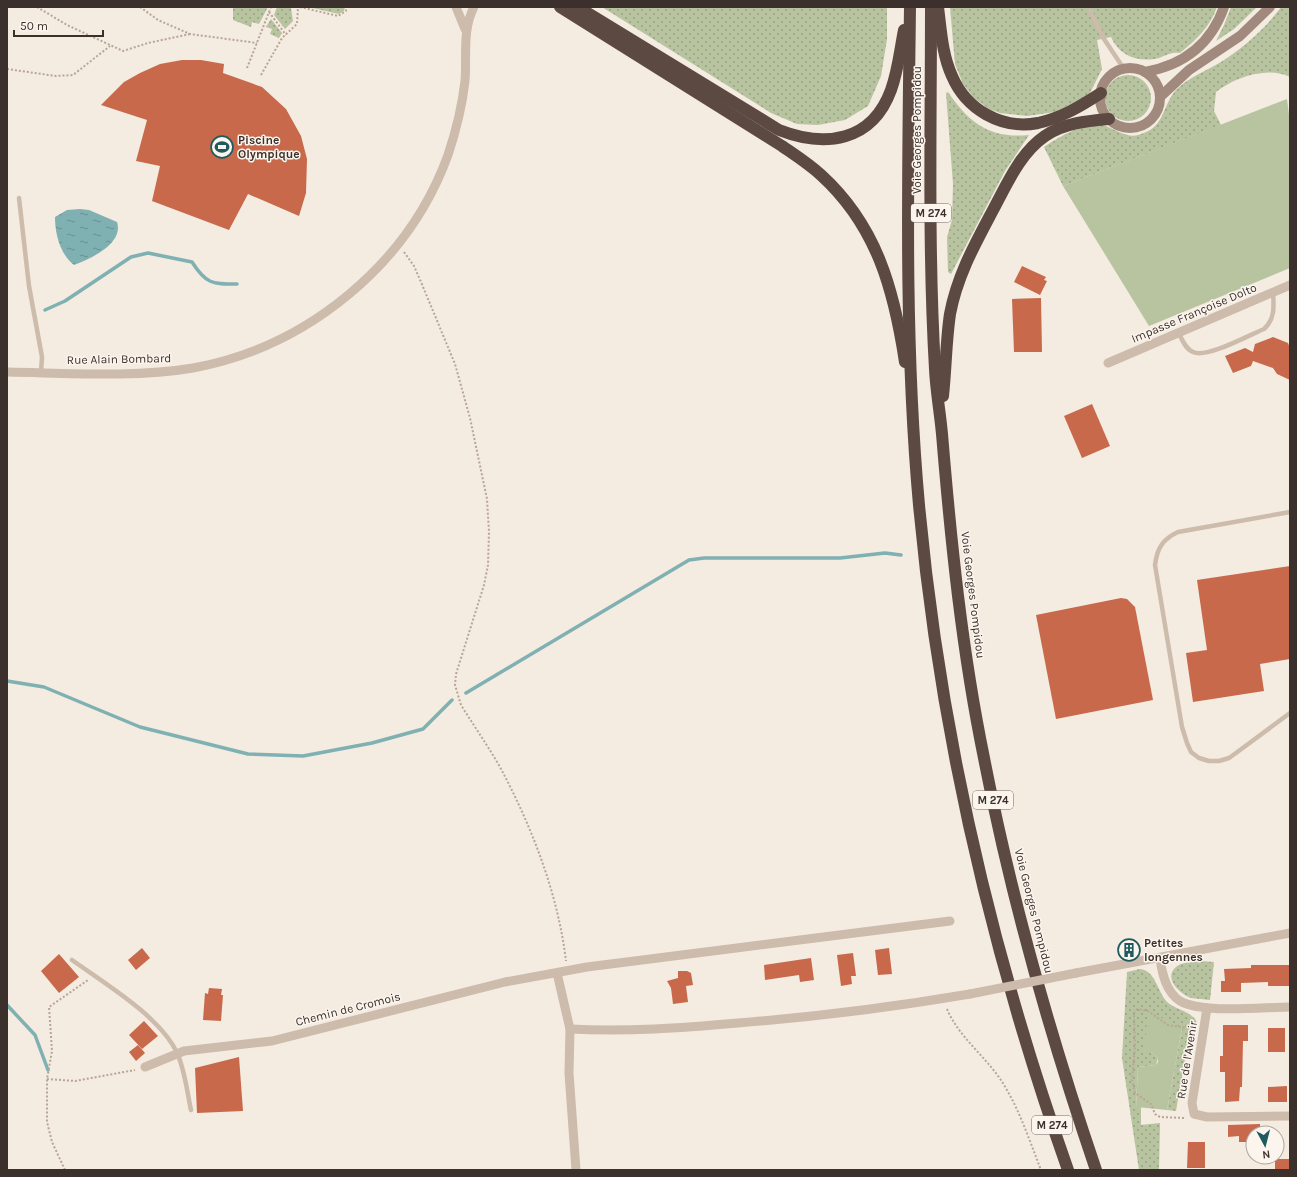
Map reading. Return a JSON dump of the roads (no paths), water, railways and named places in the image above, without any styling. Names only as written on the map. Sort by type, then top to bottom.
[{"type":"highway","points":[[560,7],[782,146],[809,164],[834,188],[862,222],[881,260],[894,303],[912,407]]},
{"type":"highway","points":[[578,7],[779,130],[804,139],[825,141],[836,139],[855,132],[869,123],[881,110],[894,80],[909,7]]},
{"type":"highway","name":"Voie Georges Pompidou","points":[[909,7],[908,192],[912,407],[919,505],[929,595],[956,763],[974,850],[1003,966],[1037,1079],[1068,1170]]},
{"type":"highway","name":"Voie Georges Pompidou","points":[[930,7],[932,283],[935,371],[958,600],[985,764],[1004,851],[1029,951],[1063,1073],[1096,1170]]},
{"type":"highway","points":[[938,7],[946,59],[951,75],[963,95],[980,111],[989,116],[1016,124],[1038,123],[1078,108],[1101,93]]},
{"type":"highway","points":[[941,419],[948,328],[957,285],[967,260],[1004,189],[1022,160],[1044,137],[1053,131],[1089,121],[1110,120]]},
{"type":"main road","points":[[1145,72],[1181,60],[1205,43],[1216,28],[1224,7]]},
{"type":"main road","points":[[1160,96],[1189,70],[1240,36],[1270,7]]},
{"type":"main road","points":[[1135,68],[1145,72],[1156,82],[1160,96],[1157,112],[1146,123],[1139,127],[1123,127],[1110,120],[1102,107],[1101,93],[1109,77],[1124,69],[1135,68]]},
{"type":"street","name":"Rue Alain Bombard","points":[[456,7],[466,34]]},
{"type":"street","name":"Rue Alain Bombard","points":[[7,372],[138,373],[198,367],[249,353],[284,338],[330,310],[367,279],[397,245],[419,214],[437,180],[448,154],[463,97],[466,34],[468,22],[474,7]]},
{"type":"street","name":"Impasse Françoise Dolto","points":[[1108,363],[1290,285]]},
{"type":"street","name":"Chemin de Cromois","points":[[145,1067],[177,1053],[198,1048],[272,1041],[505,982],[567,971],[950,921]]},
{"type":"street","points":[[570,1029],[613,1030],[712,1026],[847,1013],[970,994],[1290,933]]},
{"type":"street","points":[[1160,958],[1164,978],[1172,994],[1181,1001],[1208,1008],[1290,1007]]},
{"type":"street","points":[[557,973],[570,1029],[568,1073],[576,1170]]},
{"type":"street","name":"Rue de l'Avenir","points":[[1208,1008],[1192,1103],[1194,1114],[1207,1117],[1290,1116]]},
{"type":"lane","points":[[1090,11],[1104,39],[1124,69]]},
{"type":"lane","points":[[19,198],[29,286],[42,357],[41,372]]},
{"type":"lane","points":[[1178,332],[1188,349],[1192,352],[1198,354],[1212,351],[1268,326],[1274,309],[1273,292]]},
{"type":"lane","points":[[1290,512],[1178,532],[1163,541],[1156,555],[1155,564],[1182,727],[1187,743],[1192,752],[1199,758],[1209,761],[1229,758],[1290,713]]},
{"type":"lane","points":[[72,960],[138,1008],[166,1036],[177,1053],[191,1110]]},
{"type":"water","points":[[67,210],[89,210],[117,222],[118,230],[111,244],[104,250],[74,265],[65,255],[59,243],[55,217]]},
{"type":"waterway","points":[[45,310],[65,301],[131,257],[148,253],[192,262],[201,275],[215,283],[237,284]]},
{"type":"waterway","points":[[466,693],[689,560],[704,558],[840,558],[885,553],[901,555]]},
{"type":"waterway","points":[[7,681],[44,687],[140,727],[248,754],[303,756],[372,743],[423,729],[452,700]]},
{"type":"waterway","points":[[7,1005],[35,1035],[48,1070]]},
{"type":"place","name":"Piscine Olympique","points":[[222,147]]},
{"type":"place","name":"Petites longennes","points":[[1129,950]]}]
